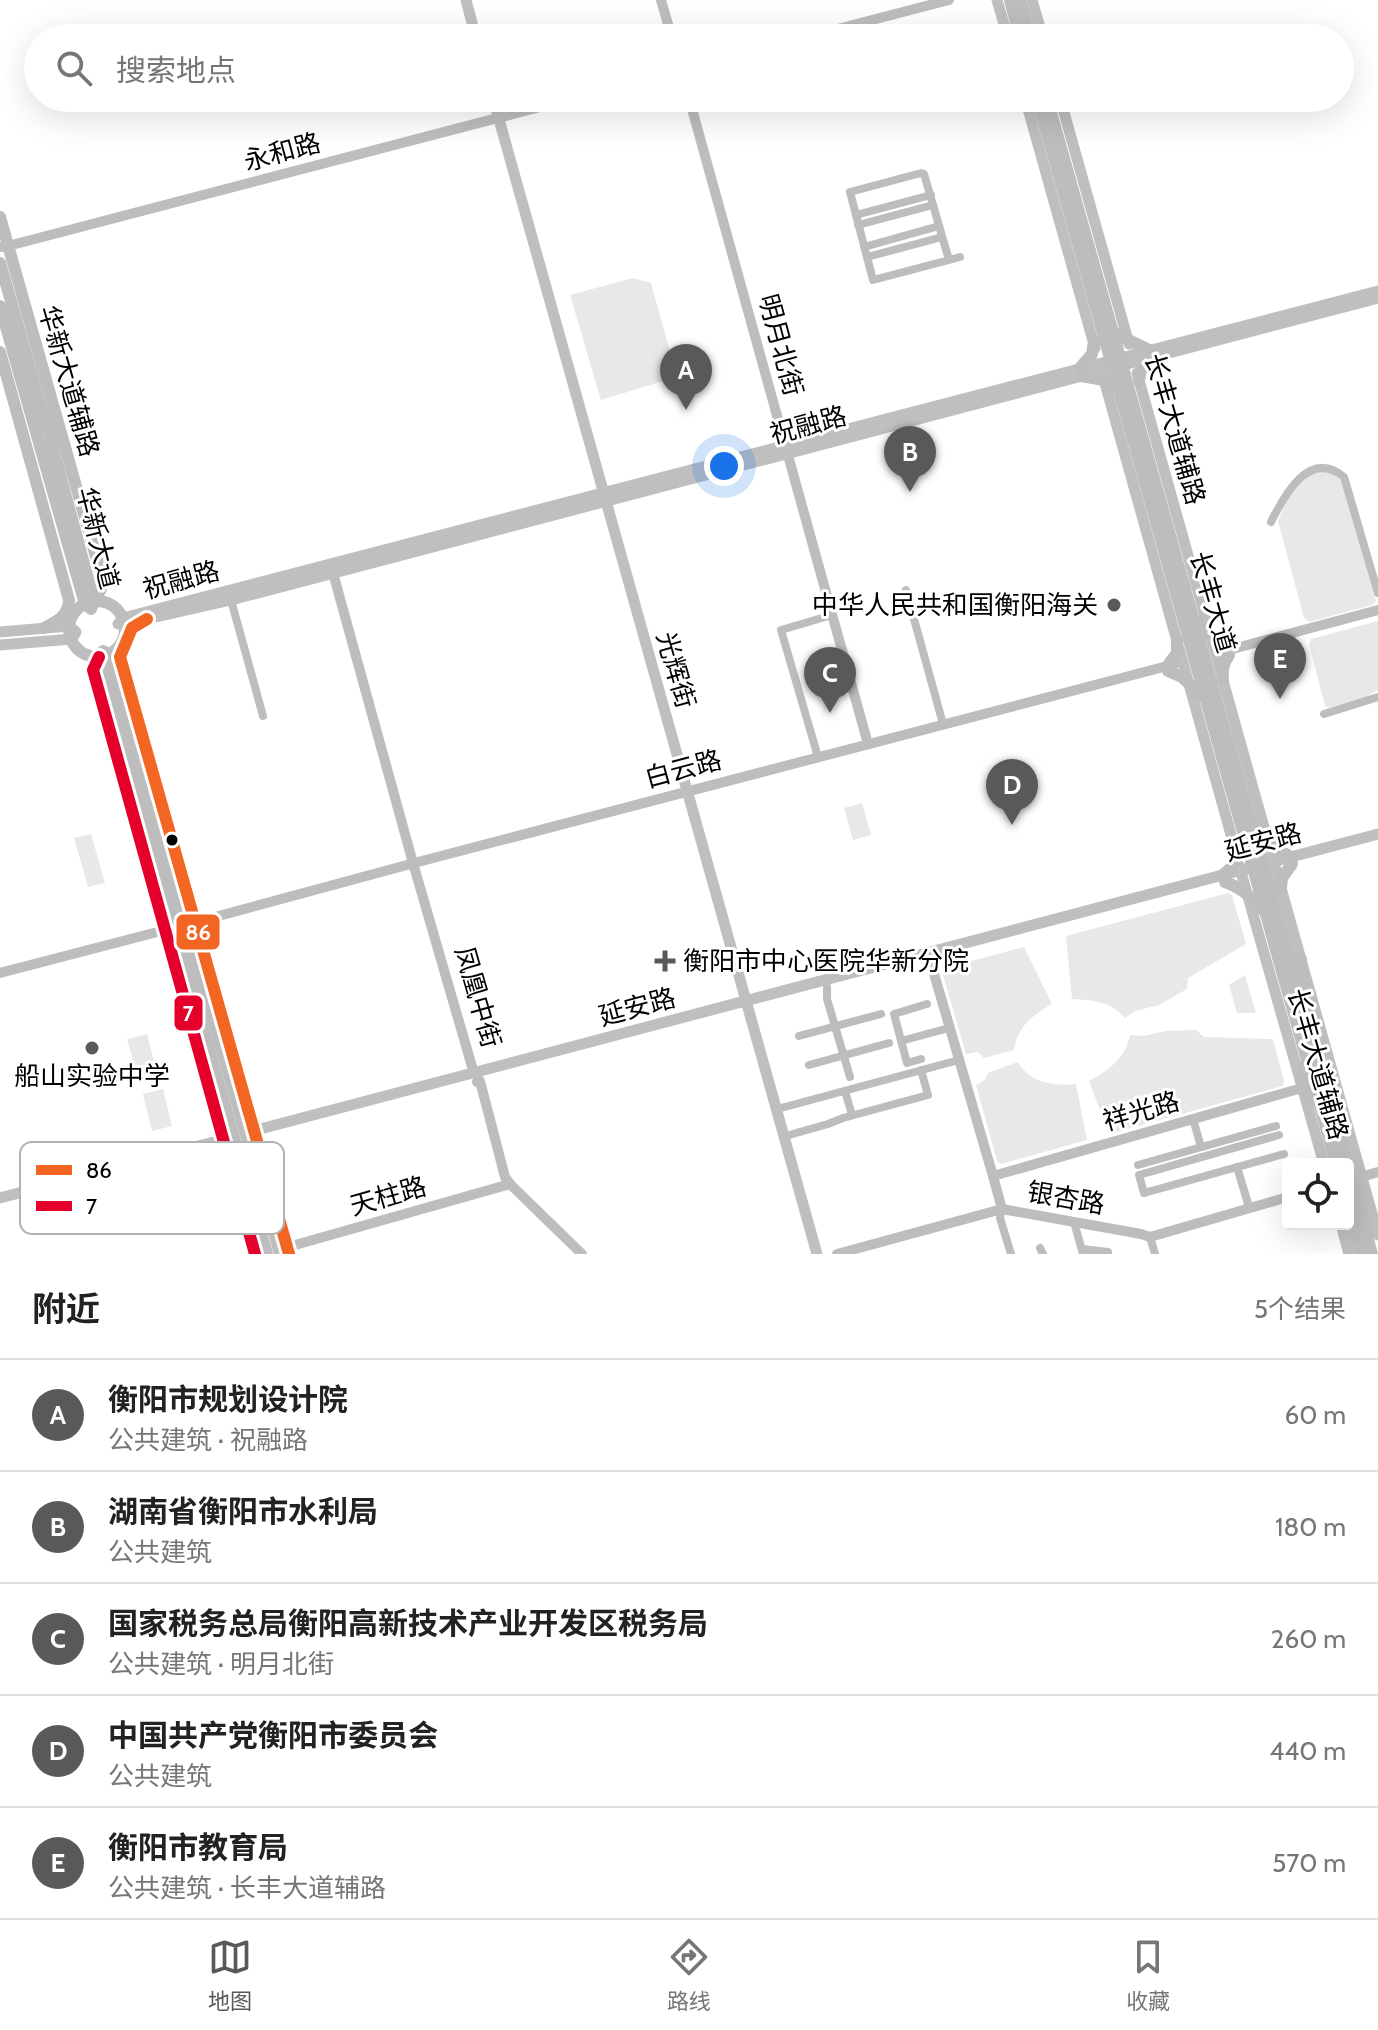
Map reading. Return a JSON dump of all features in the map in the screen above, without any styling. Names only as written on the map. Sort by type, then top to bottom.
[{"type":"main road","points":[[468,0],[475,24]]},
{"type":"main road","points":[[997,0],[1004,24]]},
{"type":"main road","points":[[1010,0],[1016,24]]},
{"type":"main road","points":[[1020,0],[1027,24]]},
{"type":"main road","points":[[1032,0],[1039,24]]},
{"type":"main road","name":"长丰大道辅路","points":[[1031,112],[1060,181],[1094,342],[1115,364],[1139,381],[1211,638]]},
{"type":"main road","name":"长丰大道","points":[[1052,112],[1060,181],[1188,595],[1253,827],[1264,911],[1297,978],[1306,1058],[1334,1158]]},
{"type":"main road","name":"长丰大道辅路","points":[[1054,112],[1127,340],[1115,364],[1177,640],[1206,658],[1189,682],[1233,843],[1281,888],[1301,959]]},
{"type":"main road","name":"光辉街","points":[[500,114],[820,1254]]},
{"type":"main road","name":"长丰大道","points":[[1060,181],[1114,333],[1119,389],[1206,658],[1205,699],[1297,978],[1347,1158]]},
{"type":"main road","name":"华新大道辅路","points":[[0,217],[4,244],[55,435]]},
{"type":"main road","name":"华新大道","points":[[0,263],[55,435],[90,605]]},
{"type":"main road","name":"祝融路","points":[[122,622],[231,600],[607,496],[1115,364],[1378,291]]},
{"type":"main road","name":"祝融路","points":[[1150,354],[1378,298]]},
{"type":"main road","name":"华新大道","points":[[0,306],[90,605]]},
{"type":"main road","points":[[1114,333],[1150,354],[1140,371],[1139,381]]},
{"type":"main road","points":[[1081,372],[1092,354],[1094,342]]},
{"type":"main road","points":[[0,352],[69,600],[67,612],[44,628]]},
{"type":"main road","points":[[1081,372],[1115,364]]},
{"type":"main road","points":[[1188,595],[1192,568]]},
{"type":"main road","name":"祝融路","points":[[122,622],[335,570]]},
{"type":"main road","points":[[104,654],[84,647],[72,632],[72,617],[77,609],[103,602],[111,605],[122,622],[121,642],[104,654],[93,670],[180,928],[241,1142]]},
{"type":"main road","points":[[1194,617],[1222,647],[1206,658]]},
{"type":"main road","points":[[147,619],[132,628],[120,657],[180,928]]},
{"type":"main road","points":[[0,632],[44,628],[72,632]]},
{"type":"main road","points":[[0,645],[72,632]]},
{"type":"main road","points":[[1177,640],[1177,653],[1168,668],[1189,682],[1205,699]]},
{"type":"main road","points":[[104,654],[241,1142]]},
{"type":"main road","points":[[1206,658],[1224,662],[1223,680]]},
{"type":"main road","name":"长丰大道辅路","points":[[1223,680],[1270,845],[1247,893],[1322,1158]]},
{"type":"main road","points":[[1253,827],[1292,861],[1282,878],[1281,888]]},
{"type":"main road","name":"延安路","points":[[1292,861],[1378,834]]},
{"type":"main road","name":"延安路","points":[[224,1142],[1259,869],[1378,841]]},
{"type":"main road","points":[[1233,843],[1233,866],[1224,879],[1247,893],[1264,911]]},
{"type":"main road","name":"延安路","points":[[749,1004],[827,987],[929,956]]},
{"type":"main road","points":[[1297,978],[1301,959]]},
{"type":"main road","name":"长丰大道辅路","points":[[1297,978],[1347,1158]]},
{"type":"main road","name":"光辉街","points":[[749,1004],[789,1135],[820,1254]]},
{"type":"main road","points":[[1306,1058],[1302,1088],[1319,1104]]},
{"type":"main road","name":"延安路","points":[[226,1142],[240,1138]]},
{"type":"main road","name":"长丰大道辅路","points":[[1354,1180],[1378,1235]]},
{"type":"main road","name":"长丰大道","points":[[1354,1185],[1372,1254]]},
{"type":"main road","name":"延安路","points":[[0,1198],[20,1193]]},
{"type":"main road","name":"延安路","points":[[0,1205],[20,1199]]},
{"type":"main road","points":[[1344,1230],[1357,1252]]},
{"type":"main road","points":[[1352,1230],[1357,1252]]},
{"type":"street","points":[[663,0],[670,24]]},
{"type":"street","points":[[834,24],[926,0]]},
{"type":"street","points":[[857,24],[949,0]]},
{"type":"street","name":"永和路","points":[[4,244],[506,112]]},
{"type":"street","name":"永和路","points":[[500,114],[509,112]]},
{"type":"street","name":"明月北街","points":[[695,112],[871,743]]},
{"type":"street","points":[[949,260],[924,174],[850,192],[873,280],[949,260],[960,257]]},
{"type":"street","points":[[856,215],[931,195]]},
{"type":"street","points":[[858,225],[933,205]]},
{"type":"street","points":[[864,247],[939,226]]},
{"type":"street","points":[[867,257],[942,237]]},
{"type":"street","name":"明月北街","points":[[789,448],[832,615],[871,743]]},
{"type":"street","points":[[1271,522],[1286,493],[1307,472],[1325,468],[1338,472],[1344,477],[1378,593]]},
{"type":"street","name":"凤凰中街","points":[[335,570],[505,1177],[508,1185],[579,1254]]},
{"type":"street","points":[[906,590],[943,724]]},
{"type":"street","points":[[231,600],[263,716]]},
{"type":"street","name":"白云路","points":[[0,976],[1378,613]]},
{"type":"street","points":[[818,757],[781,630],[832,615]]},
{"type":"street","name":"白云路","points":[[690,793],[943,724],[1168,668]]},
{"type":"street","points":[[1324,714],[1378,697]]},
{"type":"street","points":[[929,956],[993,1176],[1002,1209],[1000,1218],[1011,1254]]},
{"type":"street","points":[[827,987],[827,999],[850,1077]]},
{"type":"street","points":[[921,1059],[907,1063],[894,1014],[927,1004]]},
{"type":"street","points":[[799,1036],[881,1014]]},
{"type":"street","points":[[901,1041],[949,1028]]},
{"type":"street","points":[[809,1065],[889,1043]]},
{"type":"street","points":[[781,1108],[959,1060]]},
{"type":"street","points":[[789,1135],[928,1095],[921,1070]]},
{"type":"street","name":"祥光路","points":[[993,1176],[1302,1088]]},
{"type":"street","points":[[845,1091],[852,1115]]},
{"type":"street","points":[[1193,1119],[1201,1147]]},
{"type":"street","points":[[1138,1165],[1278,1130],[1210,1155],[1139,1175],[1144,1193],[1284,1154]]},
{"type":"street","points":[[1210,1155],[1215,1173]]},
{"type":"street","points":[[1237,1167],[1249,1207]]},
{"type":"street","points":[[1354,1173],[1378,1172]]},
{"type":"street","name":"天柱路","points":[[272,1252],[508,1185]]},
{"type":"street","name":"银杏路","points":[[837,1254],[1002,1209],[1150,1237],[1282,1199]]},
{"type":"street","points":[[1074,1222],[1083,1252],[1108,1254]]},
{"type":"street","points":[[1150,1237],[1155,1254]]},
{"type":"shaded area","points":[[633,278],[651,283],[677,377],[601,400],[570,295]]},
{"type":"shaded area","points":[[1331,473],[1342,480],[1376,601],[1372,605],[1309,622],[1304,618],[1278,521],[1289,495],[1309,475]]},
{"type":"shaded area","points":[[1378,621],[1378,690],[1366,697],[1329,708],[1325,706],[1309,644],[1311,639]]},
{"type":"shaded area","points":[[862,803],[871,835],[853,840],[844,808]]},
{"type":"shaded area","points":[[91,834],[105,883],[88,887],[74,838]]},
{"type":"shaded area","points":[[1228,893],[1232,895],[1246,944],[1188,978],[1187,989],[1159,1005],[1135,1011],[1125,1018],[1107,1005],[1072,999],[1066,936]]},
{"type":"shaded area","points":[[1024,947],[1052,1004],[1027,1022],[1014,1050],[984,1058],[978,1052],[966,1054],[943,975],[946,968]]},
{"type":"shaded area","points":[[1245,975],[1256,1013],[1237,1013],[1229,985]]},
{"type":"shaded area","points":[[1196,1030],[1204,1037],[1273,1039],[1283,1086],[1109,1134],[1089,1081],[1115,1063],[1125,1050],[1130,1035]]},
{"type":"shaded area","points":[[147,1034],[156,1070],[137,1075],[127,1039]]},
{"type":"shaded area","points":[[1018,1062],[1029,1075],[1043,1082],[1076,1084],[1087,1140],[1001,1164],[997,1161],[976,1085],[985,1080],[988,1073]]},
{"type":"shaded area","points":[[163,1089],[172,1126],[152,1131],[143,1094]]},
{"type":"transit line","name":"86","points":[[147,619],[132,628],[120,657],[257,1142]]},
{"type":"transit line","name":"7","points":[[99,657],[93,670],[224,1142]]},
{"type":"transit line","name":"7","points":[[249,1234],[255,1254]]},
{"type":"transit line","name":"86","points":[[283,1234],[289,1254]]},
{"type":"place","name":"衡阳市规划设计院","points":[[686,410]]},
{"type":"place","name":"湖南省衡阳市水利局","points":[[910,492]]},
{"type":"place","name":"中华人民共和国衡阳海关","points":[[1114,605]]},
{"type":"place","name":"衡阳市教育局","points":[[1280,699]]},
{"type":"place","name":"国家税务总局衡阳高新技术产业开发区税务局","points":[[830,713]]},
{"type":"place","name":"中国共产党衡阳市委员会","points":[[1012,825]]},
{"type":"place","name":"衡阳市中心医院华新分院","points":[[665,961]]},
{"type":"place","name":"船山实验中学","points":[[92,1048]]}]
